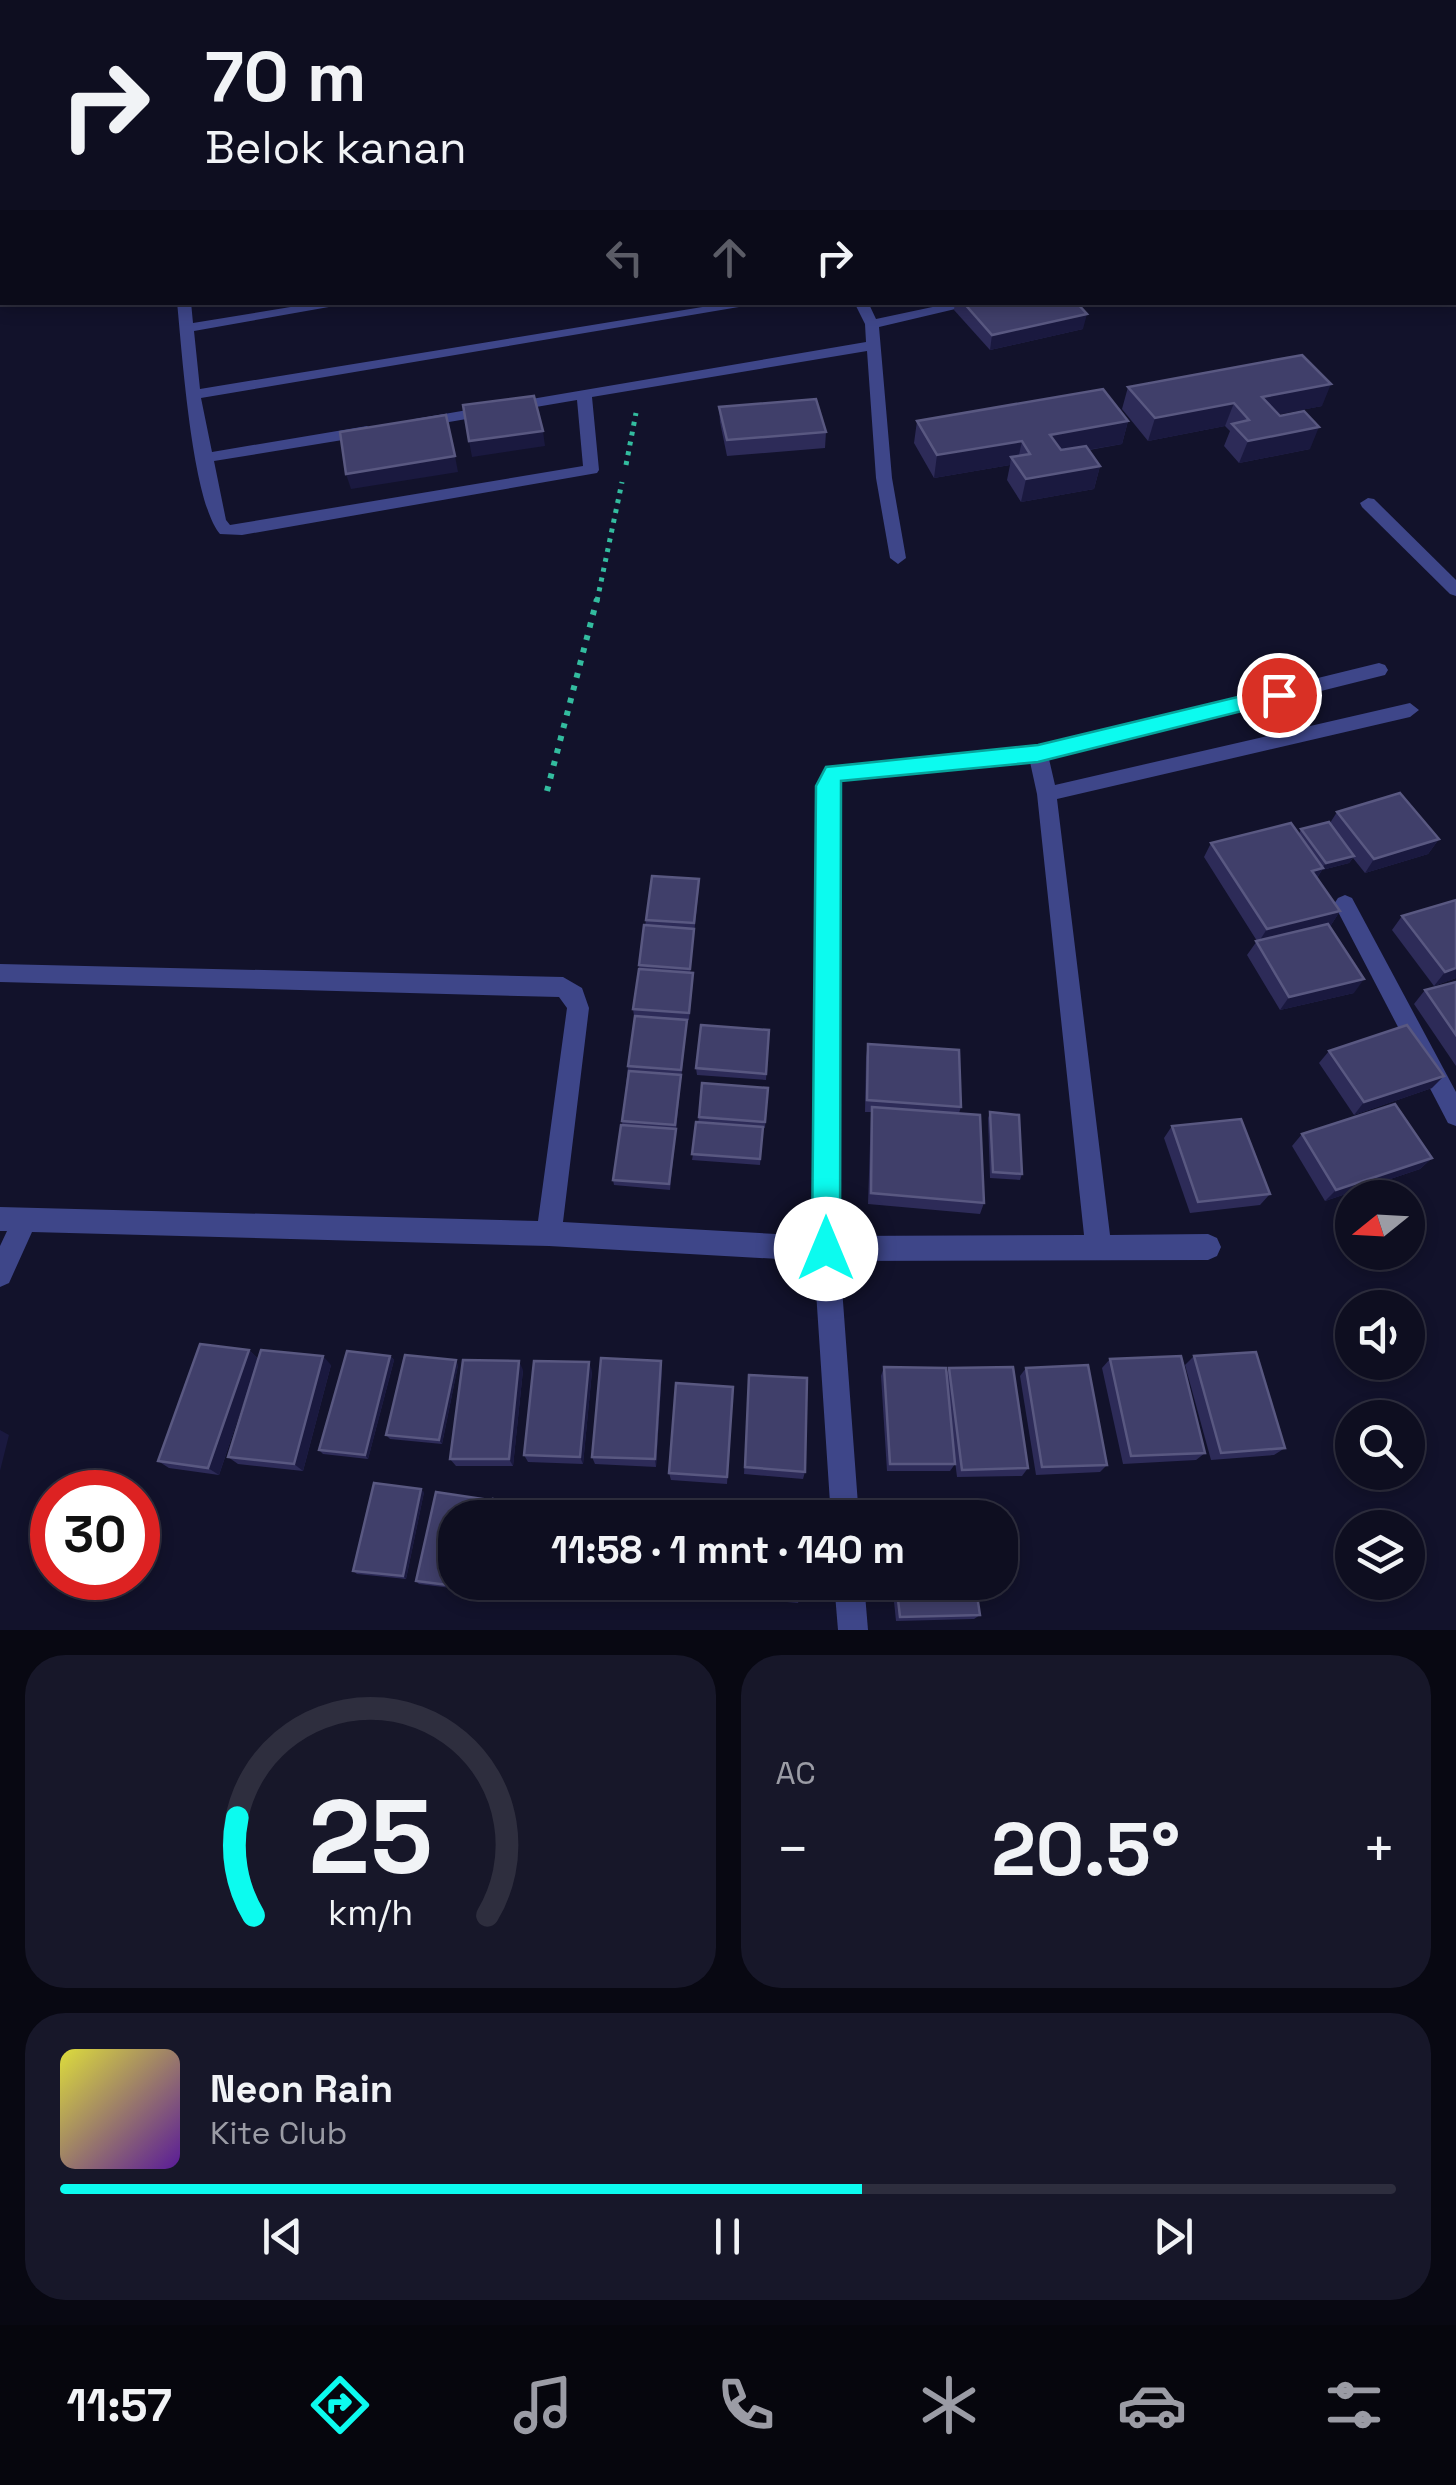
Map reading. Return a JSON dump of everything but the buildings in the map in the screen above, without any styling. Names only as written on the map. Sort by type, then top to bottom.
[{"type":"street","points":[[184,305],[204,458],[218,520],[226,530],[591,470],[584,396]]},
{"type":"street","points":[[187,328],[331,305]]},
{"type":"street","points":[[193,395],[743,305]]},
{"type":"street","points":[[862,305],[872,324],[884,478],[898,558]]},
{"type":"street","points":[[872,324],[964,305]]},
{"type":"street","points":[[204,458],[874,345]]},
{"type":"street","points":[[1368,503],[1456,590]]},
{"type":"street","points":[[843,1500],[826,1249],[827,786],[834,773],[853,768],[1038,754],[1380,670]]},
{"type":"street","points":[[1047,794],[1410,710]]},
{"type":"street","points":[[1038,754],[1047,794],[1098,1244]]},
{"type":"street","points":[[1345,904],[1456,1115]]},
{"type":"street","points":[[0,973],[563,987],[574,994],[578,1008],[549,1234]]},
{"type":"street","points":[[0,1274],[13,1219],[549,1234],[826,1249],[1098,1244],[1208,1247]]},
{"type":"street","points":[[850,1600],[853,1630]]},
{"type":"path","points":[[546,792],[598,600],[642,384]]},
{"type":"route","points":[[826,1249],[827,786],[834,773],[853,768],[1038,754],[1279,695]]}]
